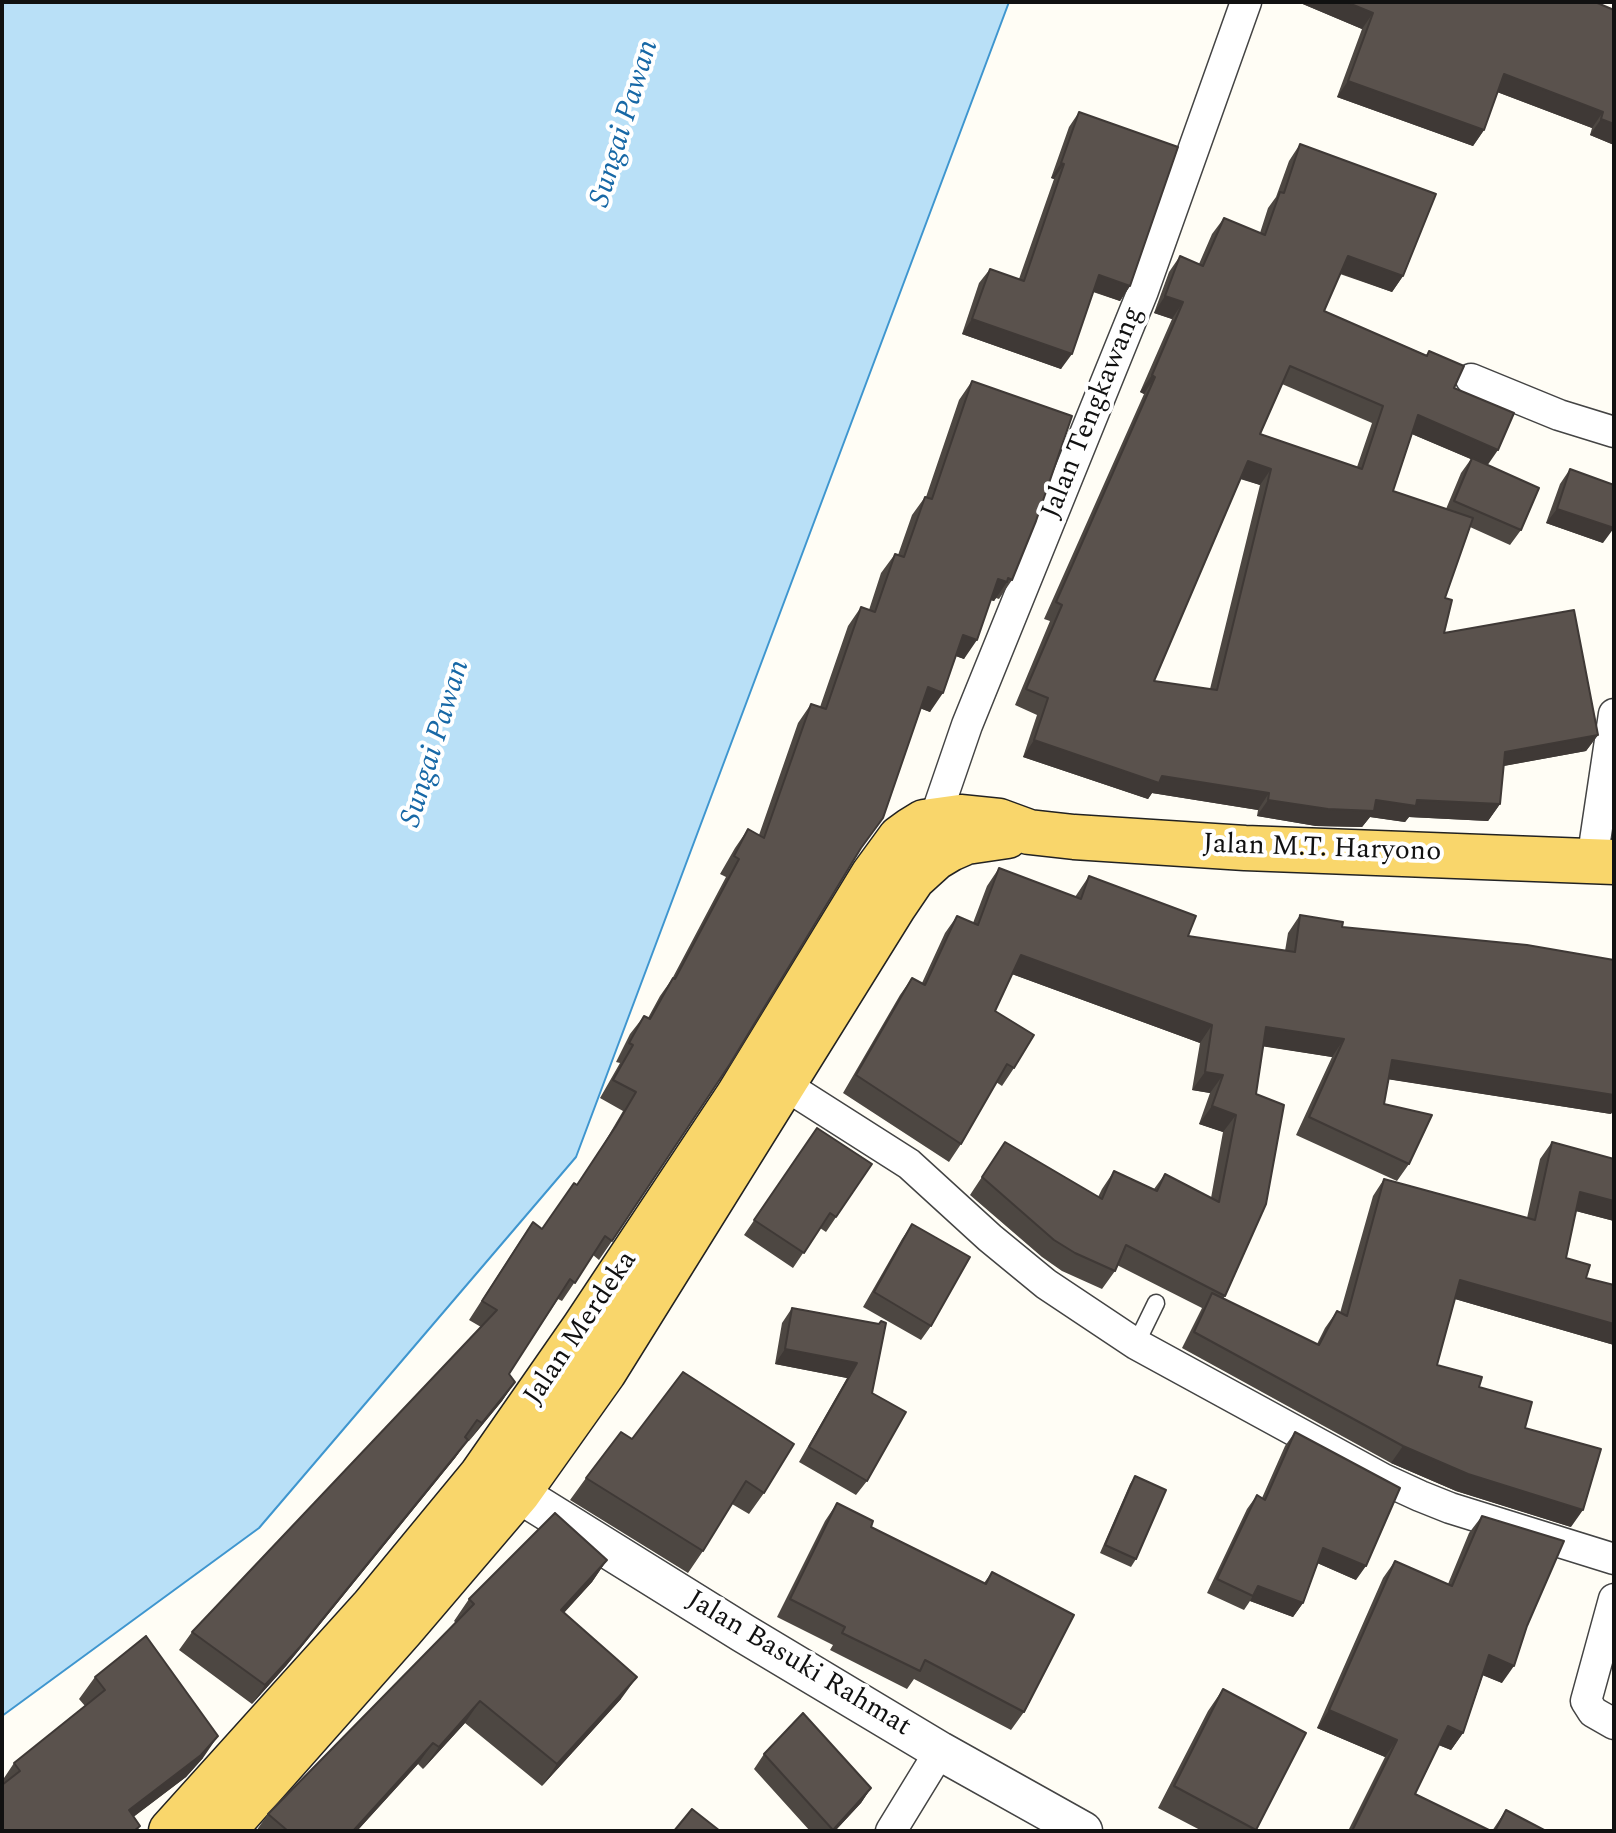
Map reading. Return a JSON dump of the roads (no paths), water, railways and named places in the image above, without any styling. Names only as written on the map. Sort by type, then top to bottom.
[{"type":"main road","name":"Jalan Merdeka","points":[[171,1831],[219,1815],[402,1629],[518,1493],[604,1372],[913,878],[935,858],[953,827],[924,822],[900,838],[738,1096],[481,1476],[373,1607],[219,1815]]},
{"type":"main road","name":"Jalan M.T. Haryono","points":[[953,827],[1245,848],[1603,862]]},
{"type":"street","name":"Jalan Tengkawang","points":[[953,827],[967,725],[1143,291],[1246,2]]},
{"type":"street","points":[[1471,379],[1559,415],[1614,432]]},
{"type":"street","points":[[1603,862],[1614,714]]},
{"type":"street","points":[[785,1085],[909,1164],[1046,1284],[1136,1344],[1383,1479],[1420,1496],[1614,1559]]},
{"type":"street","name":"Jalan Basuki Rahmat","points":[[518,1493],[940,1751],[1083,1831]]},
{"type":"street","points":[[1614,1599],[1586,1701],[1593,1712],[1614,1724]]},
{"type":"street","points":[[891,1831],[940,1751]]},
{"type":"lane","points":[[1136,1344],[1156,1303]]},
{"type":"water","name":"Sungai Pawan","points":[[2,2],[1009,2],[576,1157],[259,1528],[2,1716]]}]
